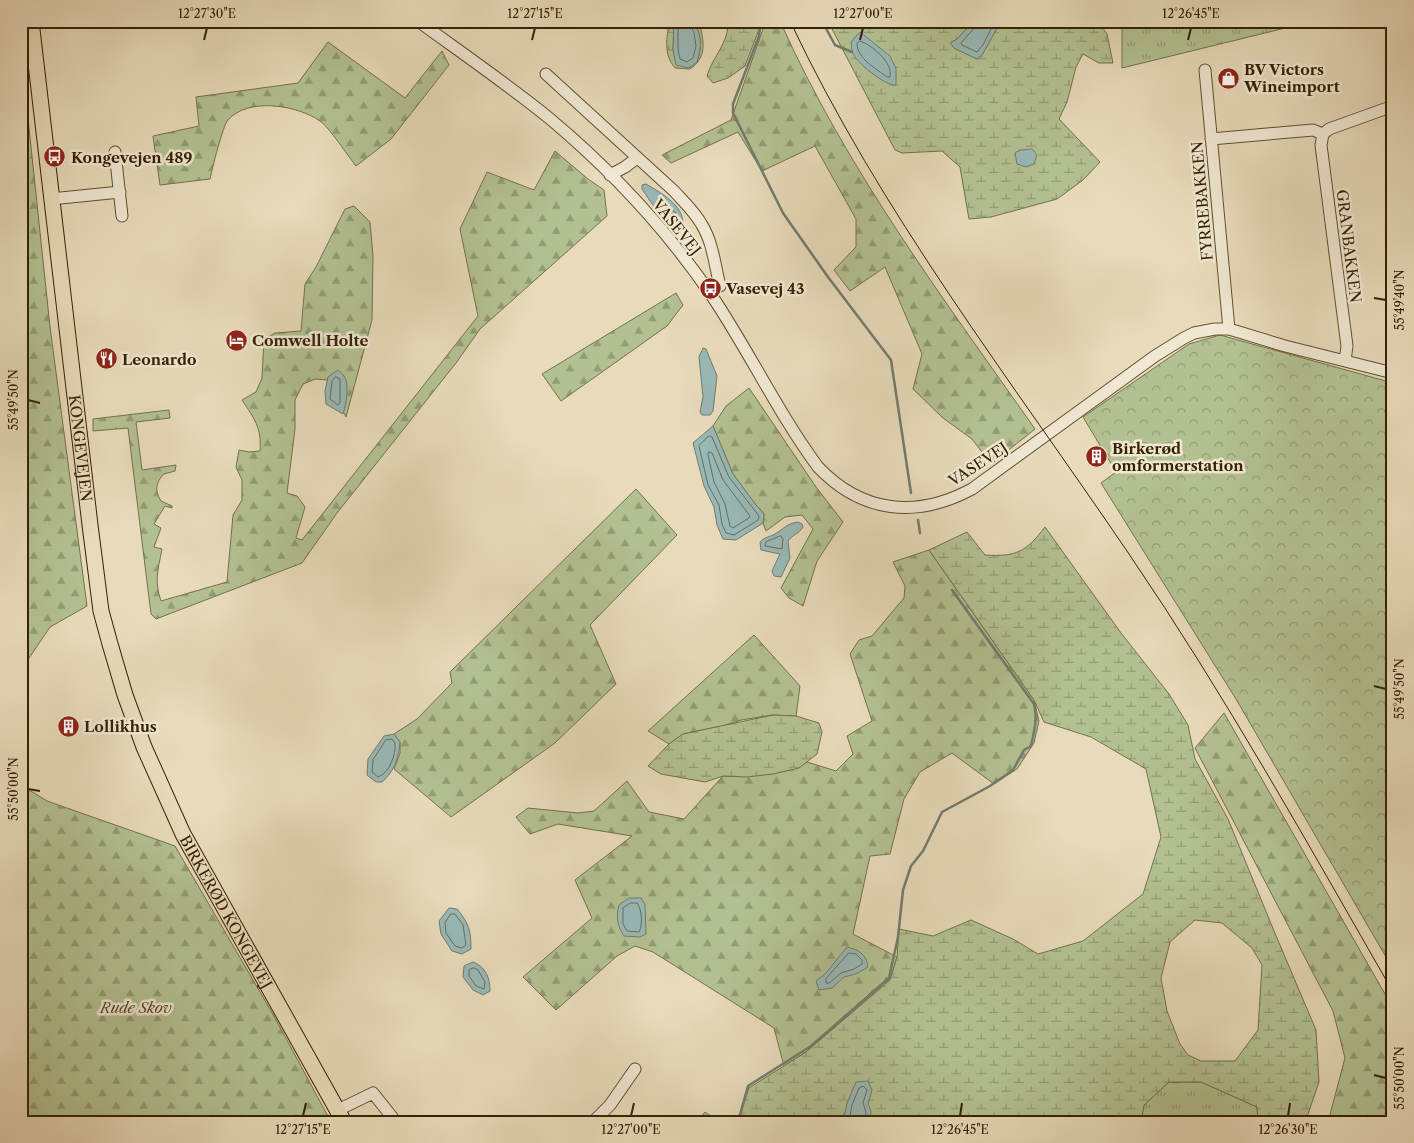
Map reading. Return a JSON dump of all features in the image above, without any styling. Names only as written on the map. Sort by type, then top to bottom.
[{"type":"main road","name":"KONGEVEJEN","points":[[31,21],[50,199],[101,612],[125,695]]},
{"type":"main road","name":"BIRKERØD KONGEVEJ","points":[[125,695],[144,747],[183,834],[341,1116]]},
{"type":"street","name":"VASEVEJ","points":[[418,21],[549,119],[610,175],[642,208],[672,243],[712,296],[818,466],[838,485],[850,493],[875,504],[888,507],[916,508],[930,506],[972,489],[1155,356],[1184,338],[1204,330],[1229,329],[1393,373]]},
{"type":"street","name":"FYRREBAKKEN","points":[[1205,70],[1229,329]]},
{"type":"street","name":"VASEVEJ","points":[[546,74],[674,191],[692,210],[702,224],[708,238],[720,286]]},
{"type":"street","points":[[1211,139],[1313,130],[1323,134],[1330,129],[1393,106]]},
{"type":"street","name":"GRANBAKKEN","points":[[1323,134],[1321,146],[1347,346],[1345,361]]},
{"type":"street","points":[[115,152],[122,216]]},
{"type":"street","points":[[610,175],[636,158]]},
{"type":"street","points":[[50,199],[120,192]]},
{"type":"street","points":[[594,1122],[610,1105],[635,1068]]},
{"type":"street","points":[[341,1116],[373,1093],[396,1122]]},
{"type":"green space","points":[[669,21],[674,21],[673,50],[697,62],[690,69],[675,68],[671,63],[667,46]]},
{"type":"green space","points":[[693,21],[703,21],[700,25],[703,38],[702,55],[697,62],[700,41]]},
{"type":"green space","points":[[728,21],[758,21],[760,27],[745,66],[728,78],[713,83],[707,76],[726,36]]},
{"type":"green space","points":[[762,21],[780,21],[806,76],[865,181],[931,281],[1035,429],[991,464],[972,439],[943,418],[913,389],[922,354],[885,267],[850,291],[834,270],[856,247],[856,219],[815,146],[762,171],[738,132],[671,163],[662,155],[731,120],[764,26]]},
{"type":"green space","points":[[914,21],[974,21],[957,39],[954,48],[977,59],[982,55],[1001,21],[1098,21],[1107,34],[1113,63],[1099,63],[1083,54],[1076,67],[1067,102],[1059,119],[1100,162],[1083,180],[1057,199],[991,217],[969,219],[960,167],[942,151],[902,153],[895,150],[832,29],[850,22],[899,27]]},
{"type":"green space","points":[[1122,21],[1314,21],[1122,68]]},
{"type":"green space","points":[[328,42],[405,98],[442,51],[449,65],[391,139],[356,166],[320,121],[299,111],[273,106],[260,106],[248,108],[228,120],[215,157],[210,179],[160,185],[153,136],[199,126],[196,97],[298,83]]},
{"type":"green space","points":[[21,52],[50,327],[87,606],[50,627],[21,670]]},
{"type":"green space","points":[[555,151],[604,190],[607,216],[480,329],[456,363],[337,513],[302,563],[156,619],[151,614],[128,428],[93,431],[93,419],[169,410],[170,418],[136,422],[142,470],[176,465],[175,471],[164,474],[161,477],[157,487],[161,501],[172,506],[172,508],[165,506],[154,524],[161,528],[154,547],[162,549],[157,581],[161,601],[227,582],[233,515],[242,500],[242,480],[236,467],[239,450],[249,452],[260,451],[258,430],[242,400],[256,392],[262,378],[264,339],[275,333],[301,331],[305,284],[316,267],[345,209],[354,206],[370,222],[373,256],[372,320],[346,417],[341,408],[339,381],[315,379],[303,384],[295,400],[295,429],[287,493],[297,496],[305,507],[296,538],[302,540],[478,316],[460,229],[487,172],[534,190]]},
{"type":"green space","points":[[676,293],[683,305],[667,326],[561,401],[542,374]]},
{"type":"green space","points":[[1220,335],[1393,383],[1393,969],[1236,699],[1101,483],[1116,472],[1083,417],[1189,344]]},
{"type":"green space","points":[[749,388],[816,487],[843,522],[817,561],[803,606],[789,598],[781,588],[813,529],[802,515],[785,517],[766,531],[763,523],[764,514],[733,474],[713,426],[726,406]]},
{"type":"green space","points":[[636,489],[677,535],[590,625],[616,684],[555,743],[451,817],[394,769],[400,753],[400,742],[394,734],[417,719],[452,683],[450,672]]},
{"type":"green space","points":[[1045,527],[1121,633],[1169,694],[1188,725],[1195,759],[1228,819],[1316,1030],[1319,1082],[1306,1122],[1258,1122],[1257,1107],[1201,1082],[1169,1082],[1144,1105],[1141,1122],[738,1122],[749,1088],[806,1052],[890,980],[897,957],[899,929],[933,936],[971,920],[1013,939],[1038,954],[1083,941],[1143,894],[1161,837],[1146,769],[1091,737],[1044,722],[1034,700],[929,550],[967,532],[985,555],[1013,554],[1032,542]],"holes":[[[1195,920],[1222,923],[1252,948],[1262,965],[1258,1030],[1235,1061],[1201,1061],[1188,1055],[1180,1044],[1167,1011],[1161,978],[1170,942]]]},
{"type":"green space","points":[[929,550],[1034,700],[1039,721],[1034,743],[1017,769],[994,784],[952,753],[920,772],[904,799],[890,854],[870,856],[853,934],[897,957],[890,980],[806,1052],[784,1066],[774,1028],[653,952],[635,946],[617,956],[556,1010],[523,977],[592,918],[575,880],[632,836],[558,824],[530,834],[516,817],[528,808],[578,813],[594,811],[627,781],[649,812],[684,819],[723,776],[778,772],[789,770],[807,762],[836,771],[853,754],[847,736],[872,721],[850,654],[859,640],[872,636],[904,598],[905,586],[893,562]]},
{"type":"green space","points":[[754,635],[800,686],[796,716],[773,715],[741,720],[683,734],[669,744],[648,731]]},
{"type":"green space","points":[[1224,713],[1393,1008],[1393,1122],[1328,1122],[1345,1058],[1333,1011],[1195,748]]},
{"type":"green space","points":[[773,715],[796,716],[819,723],[822,732],[817,754],[799,768],[747,777],[723,776],[705,782],[661,774],[648,766],[669,744],[683,734]]},
{"type":"green space","name":"Rude Skov","points":[[21,785],[47,801],[175,846],[274,1016],[331,1122],[21,1122]]},
{"type":"green space","points":[[1169,1082],[1201,1082],[1257,1107],[1258,1122],[1141,1122],[1144,1105]]},
{"type":"water","points":[[674,21],[693,21],[698,31],[700,41],[699,56],[697,62],[689,68],[676,65],[673,50]]},
{"type":"water","points":[[974,21],[1001,21],[982,55],[977,59],[954,48],[950,43],[957,39]]},
{"type":"water","points":[[860,32],[890,56],[896,69],[896,85],[878,78],[854,56],[851,42]]},
{"type":"water","points":[[1032,149],[1037,155],[1034,164],[1026,167],[1017,164],[1015,153],[1020,150]]},
{"type":"water","points":[[646,184],[675,205],[682,217],[683,223],[677,228],[649,200],[642,189],[642,185]]},
{"type":"water","points":[[703,348],[706,349],[717,376],[713,411],[710,415],[702,415],[700,412],[703,397],[699,357]]},
{"type":"water","points":[[338,370],[344,376],[347,384],[343,414],[326,404],[325,391],[328,377]]},
{"type":"water","points":[[713,426],[733,474],[764,514],[763,523],[736,540],[723,539],[717,525],[714,507],[704,486],[693,443]]},
{"type":"water","points":[[798,522],[803,527],[788,541],[790,558],[781,577],[774,576],[772,571],[780,554],[761,550],[760,542],[788,525]]},
{"type":"water","points":[[394,734],[400,742],[395,764],[390,774],[382,782],[376,782],[367,775],[368,759],[384,736]]},
{"type":"water","points":[[629,898],[641,898],[645,904],[646,934],[640,937],[624,936],[619,925],[617,917],[619,905]]},
{"type":"water","points":[[449,908],[457,909],[468,927],[471,949],[462,954],[452,951],[441,934],[439,921]]},
{"type":"water","points":[[847,947],[861,953],[866,959],[868,967],[856,974],[844,977],[832,988],[819,990],[816,981],[826,973]]},
{"type":"water","points":[[473,962],[484,970],[488,977],[490,991],[483,995],[473,990],[463,977],[464,966]]},
{"type":"water","points":[[868,1081],[872,1090],[868,1104],[871,1111],[870,1122],[843,1122],[847,1103],[856,1082]]},
{"type":"water","points":[[705,1112],[714,1118],[715,1122],[696,1122]]},
{"type":"waterway","points":[[761,21],[759,36],[733,104],[733,113],[783,213],[828,277],[891,360],[911,493]]},
{"type":"waterway","points":[[822,21],[835,45],[852,52]]},
{"type":"waterway","points":[[918,520],[920,533]]},
{"type":"waterway","points":[[738,1122],[748,1086],[811,1046],[889,978],[898,937],[903,890],[911,866],[923,851],[942,812],[990,786],[1013,770],[1024,750],[1031,746],[1036,720],[1034,704],[952,590]]},
{"type":"tram line","points":[[790,21],[826,92],[864,160],[906,228],[949,294],[1129,554],[1199,661],[1265,770],[1393,992]]},
{"type":"place","name":"BV Victors Wineimport","points":[[1228,78]]},
{"type":"place","name":"Kongevejen 489","points":[[55,157]]},
{"type":"place","name":"Vasevej 43","points":[[710,288]]},
{"type":"place","name":"Comwell Holte","points":[[236,340]]},
{"type":"place","name":"Leonardo","points":[[106,359]]},
{"type":"place","name":"Birkerød omformerstation","points":[[1096,457]]},
{"type":"place","name":"Lollikhus","points":[[68,726]]}]
